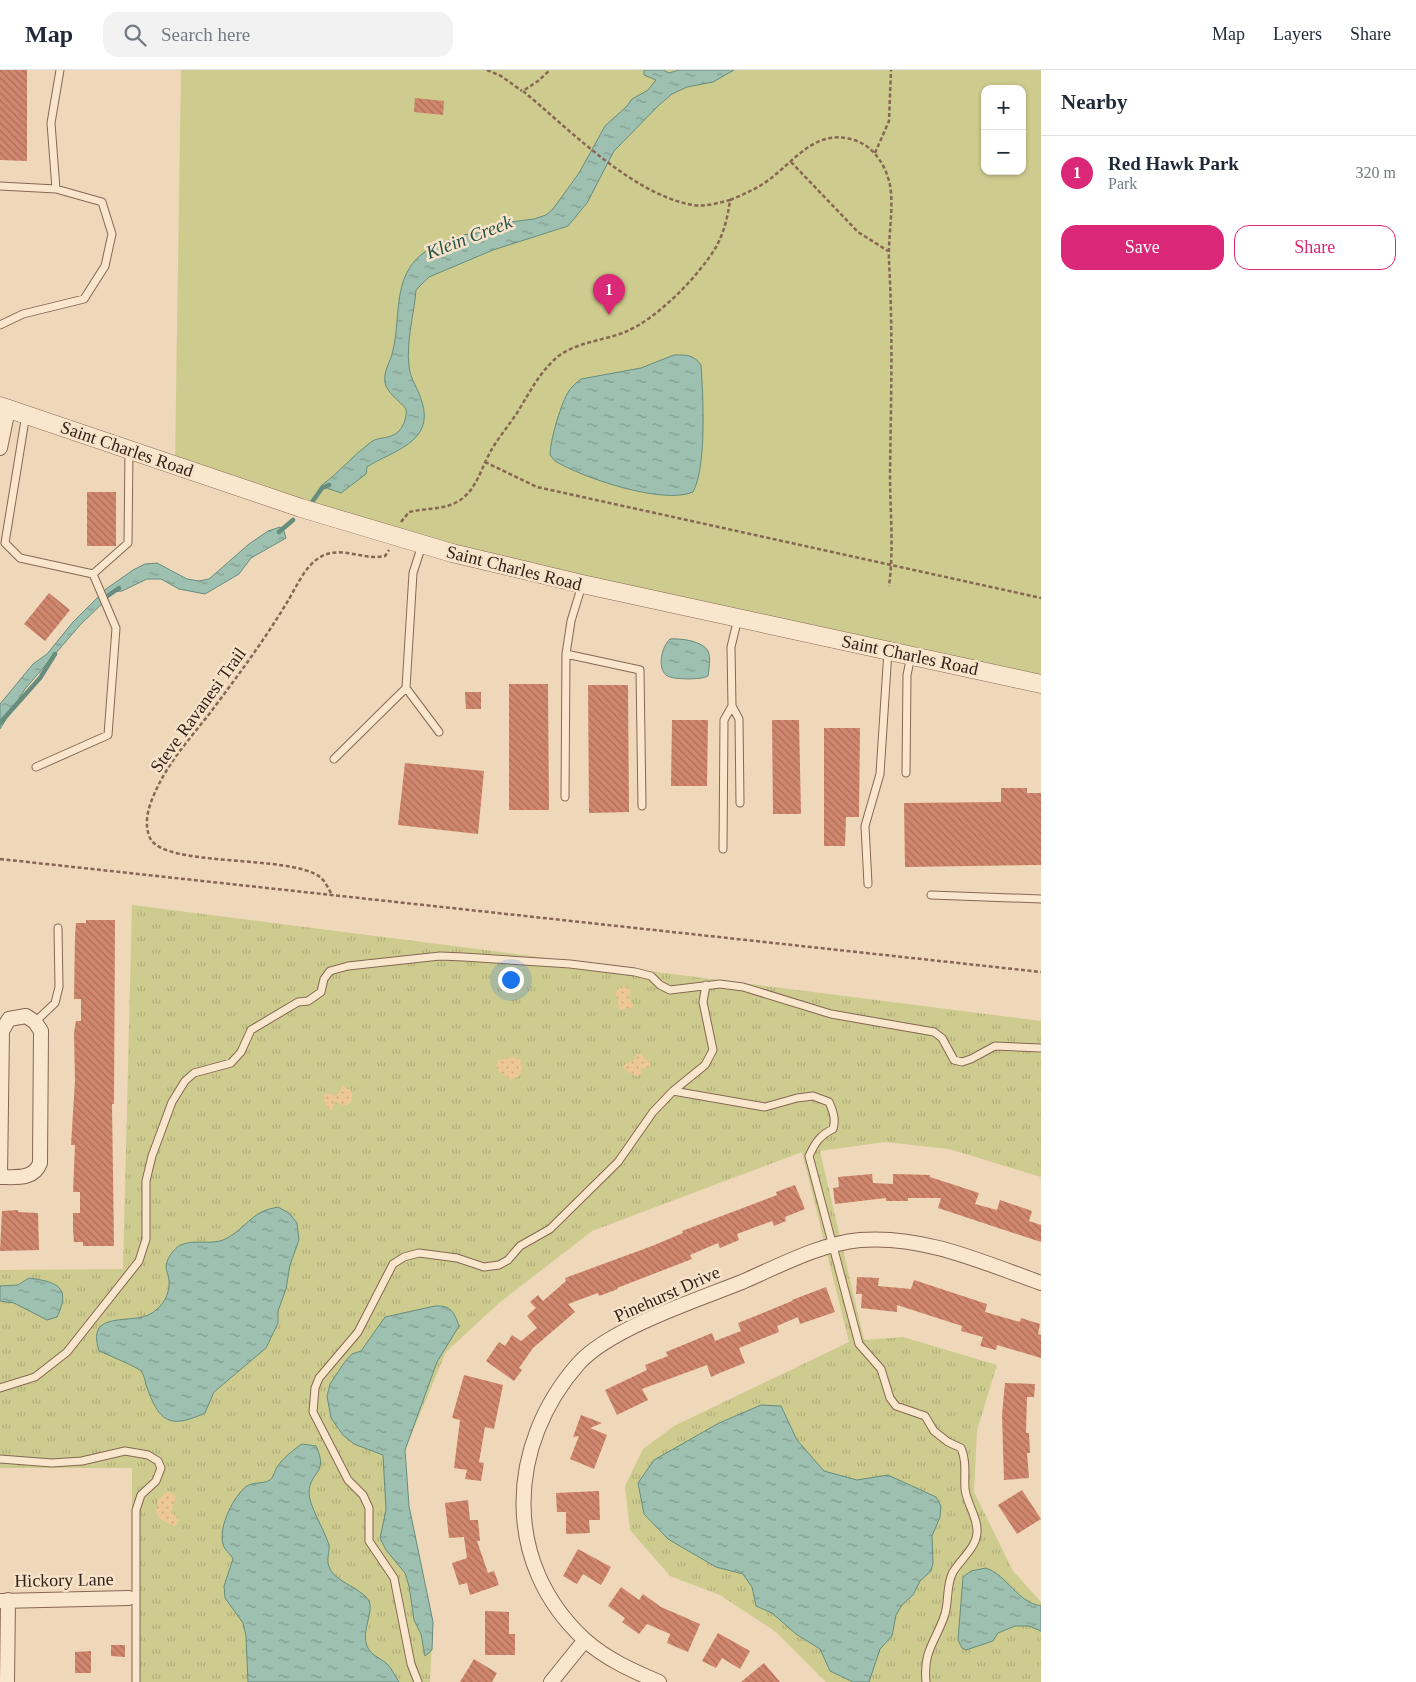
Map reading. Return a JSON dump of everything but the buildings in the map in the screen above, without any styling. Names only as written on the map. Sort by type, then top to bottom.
[{"type":"street","name":"Saint Charles Road","points":[[4,407],[300,508],[422,545],[582,584],[1041,684]]},
{"type":"street","points":[[0,448],[4,407]]},
{"type":"street","points":[[26,1016],[36,1022],[41,1031],[40,1163],[35,1172],[29,1176],[0,1177],[2,1031],[10,1019],[26,1016]]},
{"type":"street","name":"Pinehurst Drive","points":[[658,1682],[626,1668],[585,1640],[548,1594],[534,1562],[525,1526],[523,1496],[526,1464],[535,1433],[549,1403],[581,1361],[620,1334],[749,1278],[833,1246],[859,1240],[892,1239],[938,1247],[1041,1283]]},
{"type":"street","name":"Hickory Lane","points":[[4,1600],[129,1598]]},
{"type":"street","points":[[4,1600],[7,1682]]},
{"type":"street","points":[[551,1682],[585,1640]]},
{"type":"lane","points":[[56,189],[52,123],[60,70]]},
{"type":"lane","points":[[0,186],[56,189],[102,202],[112,234],[105,266],[84,298],[23,314],[0,325]]},
{"type":"lane","points":[[26,414],[5,543],[20,558],[93,574]]},
{"type":"lane","points":[[93,574],[128,543],[129,450]]},
{"type":"lane","points":[[422,545],[413,573],[406,688],[440,732]]},
{"type":"lane","points":[[36,767],[108,734],[116,628],[93,574]]},
{"type":"lane","points":[[565,797],[566,654],[571,622],[582,584]]},
{"type":"lane","points":[[738,618],[730,647],[732,706],[739,719],[740,803]]},
{"type":"lane","points":[[868,884],[865,826],[880,774],[888,650]]},
{"type":"lane","points":[[566,654],[640,670],[642,806]]},
{"type":"lane","points":[[906,773],[907,675],[912,656]]},
{"type":"lane","points":[[334,759],[406,688]]},
{"type":"lane","points":[[724,849],[724,720],[732,706]]},
{"type":"lane","points":[[931,895],[1041,899]]},
{"type":"lane","points":[[36,1022],[56,1003],[59,987],[58,928]]},
{"type":"lane","points":[[0,1388],[35,1377],[67,1352],[139,1261],[146,1239],[146,1181],[152,1156],[172,1102],[184,1081],[194,1073],[231,1064],[241,1052],[251,1030],[298,1002],[308,1000],[321,992],[324,979],[330,971],[348,966],[440,956],[570,964],[635,972],[651,976],[660,985],[670,990],[720,984],[743,987],[831,1014],[934,1032],[942,1038],[954,1060],[962,1062],[995,1046],[1041,1048]]},
{"type":"lane","points":[[418,1682],[411,1664],[394,1578],[369,1541],[369,1508],[363,1495],[348,1480],[313,1412],[315,1388],[319,1378],[358,1332],[393,1264],[404,1257],[419,1253],[457,1258],[484,1267],[499,1265],[508,1260],[520,1246],[550,1229],[618,1162],[653,1112],[673,1091],[704,1065],[713,1050],[703,1002],[706,985]]},
{"type":"lane","points":[[673,1091],[765,1107],[797,1098],[813,1096],[829,1102],[835,1121],[833,1129],[823,1134],[814,1144],[810,1156],[859,1344],[881,1369],[890,1398],[896,1406],[925,1416],[934,1430],[948,1442],[961,1448],[966,1460],[966,1491],[976,1517],[977,1535],[971,1547],[952,1573],[946,1612],[928,1649],[924,1667],[926,1682]]},
{"type":"lane","points":[[0,1459],[52,1463],[82,1460],[125,1451],[148,1455],[158,1460],[161,1468],[156,1481],[141,1495],[136,1510],[136,1682]]},
{"type":"path","points":[[487,70],[502,76],[523,91],[624,174],[649,190],[674,200],[694,205],[711,205],[751,192],[790,162],[808,145],[824,138],[853,139],[875,153],[886,172],[890,186],[889,252],[893,315],[890,476],[892,566],[889,586]]},
{"type":"path","points":[[523,91],[550,70]]},
{"type":"path","points":[[875,153],[889,121],[890,70]]},
{"type":"path","points":[[790,162],[858,232],[889,252]]},
{"type":"path","points":[[399,526],[410,512],[445,507],[466,496],[472,489],[493,447],[521,408],[528,392],[544,370],[565,351],[641,325],[668,303],[716,248],[723,231],[730,200]]},
{"type":"path","points":[[485,462],[537,487],[1041,598]]},
{"type":"path","name":"Steve Ravanesi Trail","points":[[330,893],[322,878],[301,868],[169,852],[158,847],[151,840],[148,810],[160,782],[173,761],[260,648],[306,573],[318,558],[335,552],[376,558],[385,556],[392,545]]},
{"type":"path","points":[[0,859],[330,893],[1041,972]]},
{"type":"green space","points":[[181,70],[1041,70],[1041,685],[439,552],[175,465]]},
{"type":"green space","points":[[132,905],[1041,1021],[1041,1177],[949,1149],[885,1142],[820,1151],[864,1340],[903,1337],[997,1365],[977,1430],[974,1492],[1013,1571],[1041,1602],[1041,1682],[826,1682],[776,1632],[720,1595],[670,1576],[630,1530],[625,1486],[643,1449],[674,1426],[849,1342],[802,1152],[592,1231],[499,1303],[446,1352],[405,1450],[409,1506],[433,1622],[430,1682],[132,1682],[132,1468],[0,1468],[0,1270],[123,1269]]},
{"type":"sand","points":[[628,987],[631,991],[628,997],[633,1007],[621,1010],[618,1008],[615,992],[619,988]]},
{"type":"sand","points":[[637,1054],[640,1054],[651,1064],[649,1068],[641,1068],[641,1074],[637,1076],[629,1073],[623,1067],[626,1063],[633,1061]]},
{"type":"sand","points":[[515,1057],[521,1060],[522,1069],[519,1076],[511,1080],[498,1071],[496,1066],[498,1060]]},
{"type":"sand","points":[[343,1086],[352,1091],[352,1102],[346,1106],[335,1102],[332,1110],[329,1110],[324,1101],[324,1095],[327,1093],[336,1096]]},
{"type":"sand","points":[[169,1491],[176,1497],[171,1511],[179,1520],[175,1526],[161,1520],[156,1513],[158,1500]]},
{"type":"water","points":[[644,70],[663,70],[669,73],[679,70],[734,70],[713,82],[687,87],[672,94],[659,105],[614,151],[587,203],[568,226],[493,250],[429,277],[416,290],[408,357],[411,375],[422,402],[424,416],[422,427],[417,436],[408,444],[367,467],[366,474],[341,493],[321,486],[371,442],[396,434],[404,424],[406,409],[388,390],[385,378],[395,338],[402,286],[412,264],[422,254],[453,238],[485,232],[495,224],[534,219],[546,215],[553,209],[579,173],[605,126],[632,99],[648,90],[656,80],[644,75]]},
{"type":"water","points":[[674,355],[692,357],[701,365],[702,448],[697,480],[693,492],[680,495],[663,495],[623,488],[584,475],[555,461],[550,455],[554,433],[564,400],[575,384],[581,379],[641,368]]},
{"type":"water","points":[[280,527],[284,531],[286,538],[251,558],[239,574],[205,594],[179,589],[161,579],[147,579],[122,591],[110,592],[109,597],[80,625],[25,689],[0,729],[0,704],[33,664],[47,654],[73,622],[106,589],[145,564],[157,563],[187,579],[199,581],[209,579],[249,544],[268,531]]},
{"type":"water","points":[[670,639],[691,641],[705,648],[708,651],[709,657],[708,676],[687,679],[666,675],[661,662],[665,646]]},
{"type":"water","points":[[278,1207],[289,1213],[297,1223],[299,1240],[290,1265],[286,1289],[278,1311],[278,1323],[266,1348],[214,1392],[205,1413],[182,1421],[167,1419],[156,1407],[144,1376],[139,1369],[99,1351],[96,1338],[99,1329],[113,1321],[144,1317],[159,1307],[165,1299],[168,1290],[167,1263],[171,1254],[178,1246],[191,1242],[223,1240],[234,1234],[259,1214]]},
{"type":"water","points":[[29,1278],[47,1281],[59,1287],[63,1298],[57,1317],[47,1320],[14,1303],[0,1301],[0,1286],[18,1285]]},
{"type":"water","points":[[435,1306],[451,1310],[459,1326],[437,1362],[405,1450],[409,1506],[433,1622],[432,1650],[425,1656],[421,1634],[414,1620],[405,1573],[386,1550],[380,1538],[386,1510],[383,1455],[354,1444],[343,1435],[331,1418],[327,1396],[330,1384],[344,1363],[352,1354],[361,1351],[385,1317]]},
{"type":"water","points":[[761,1405],[781,1406],[797,1440],[824,1471],[857,1480],[888,1475],[936,1497],[941,1506],[940,1517],[932,1536],[933,1563],[931,1571],[920,1581],[913,1595],[902,1605],[896,1615],[892,1636],[880,1649],[869,1682],[853,1682],[830,1671],[820,1649],[796,1634],[772,1613],[756,1606],[752,1587],[743,1574],[716,1567],[668,1539],[644,1514],[638,1483],[654,1460],[719,1423]]},
{"type":"water","points":[[302,1444],[316,1446],[321,1462],[318,1472],[310,1485],[309,1497],[329,1545],[328,1563],[330,1569],[334,1575],[359,1591],[369,1601],[370,1610],[365,1634],[367,1646],[373,1654],[388,1665],[399,1682],[248,1682],[246,1636],[243,1623],[225,1598],[224,1586],[233,1559],[224,1546],[223,1529],[228,1512],[242,1490],[247,1486],[270,1480],[282,1460]]},
{"type":"water","points":[[986,1568],[994,1572],[1025,1600],[1041,1606],[1041,1631],[1029,1626],[1015,1626],[998,1633],[993,1641],[966,1650],[962,1648],[958,1640],[963,1577],[971,1571]]},
{"type":"waterway","name":"Klein Creek","points":[[310,505],[322,488],[329,485]]},
{"type":"waterway","name":"Klein Creek","points":[[279,532],[293,520]]},
{"type":"waterway","name":"Klein Creek","points":[[109,595],[119,588]]},
{"type":"waterway","name":"Klein Creek","points":[[0,723],[40,678],[55,654]]},
{"type":"place","name":"Red Hawk Park","points":[[609,315]]}]
